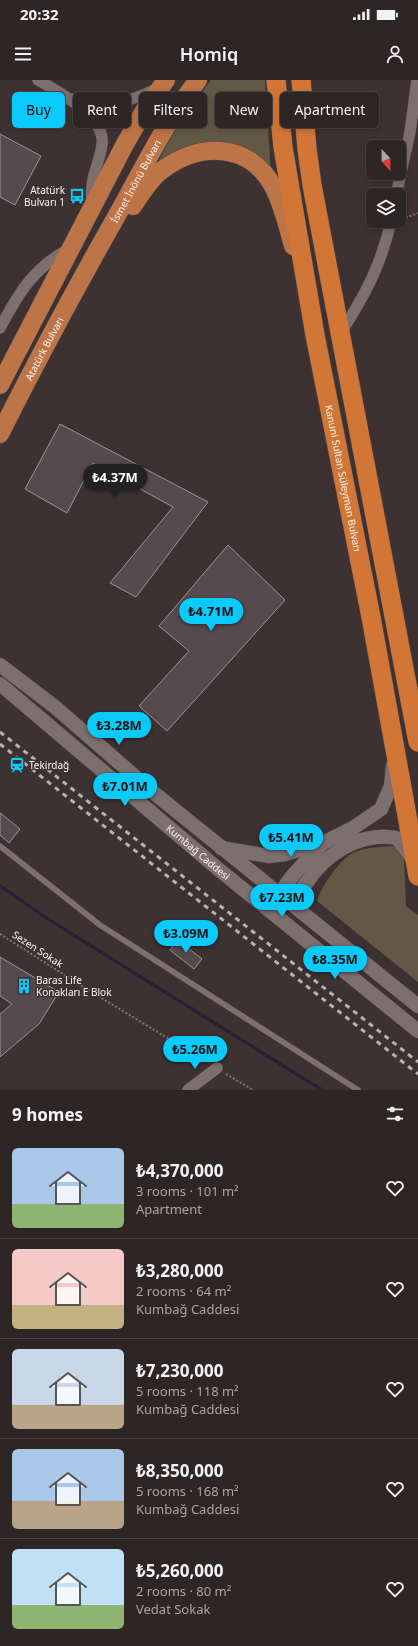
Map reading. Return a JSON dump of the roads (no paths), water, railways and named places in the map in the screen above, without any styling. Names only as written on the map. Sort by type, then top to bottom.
[{"type":"highway","name":"Kanuni Sultan Süleyman Bulvarı","points":[[276,80],[284,155],[315,335],[395,746],[417,870]]},
{"type":"highway","points":[[302,80],[308,156],[340,334],[418,742]]},
{"type":"main road","name":"İsmet İnönü Bulvarı","points":[[89,263],[173,112],[198,80]]},
{"type":"main road","points":[[0,385],[92,205],[144,111],[162,82]]},
{"type":"main road","points":[[89,263],[106,250],[143,190],[161,171],[191,155],[209,150],[239,155],[252,162],[274,188],[290,235],[315,335]]},
{"type":"main road","name":"Atatürk Bulvarı","points":[[0,434],[89,263]]},
{"type":"street","points":[[38,80],[72,99],[95,121],[101,132],[103,142],[92,185],[92,205]]},
{"type":"street","points":[[398,188],[410,132],[417,80]]},
{"type":"street","points":[[72,99],[117,104],[146,95],[162,82]]},
{"type":"street","points":[[340,334],[364,296],[385,249],[390,228]]},
{"type":"street","points":[[0,328],[17,297],[39,268],[70,248]]},
{"type":"street","name":"Kumbağ Caddesi","points":[[0,665],[55,707],[220,848],[418,1006]]},
{"type":"street","name":"Kumbağ Caddesi","points":[[0,684],[211,863],[418,1031]]},
{"type":"street","points":[[220,848],[269,856],[285,854],[325,842],[353,828],[381,809],[391,786],[393,750],[395,746]]},
{"type":"street","points":[[268,909],[284,898],[330,857],[347,845],[371,837],[384,835],[397,838],[410,853],[417,870]]},
{"type":"street","points":[[284,898],[325,842]]},
{"type":"street","points":[[188,1090],[216,1068]]},
{"type":"lane","points":[[0,846],[100,925],[358,1090]]},
{"type":"waterway","points":[[0,886],[48,919],[322,1090]]},
{"type":"railway","points":[[0,732],[418,1062]]},
{"type":"railway","points":[[0,744],[418,1074]]},
{"type":"place","name":"Atatürk Bulvarı 1","points":[[77,196]]},
{"type":"place","name":"Tekirdağ","points":[[17,765]]},
{"type":"place","name":"Baras Life Konakları E Blok","points":[[24,986]]}]
